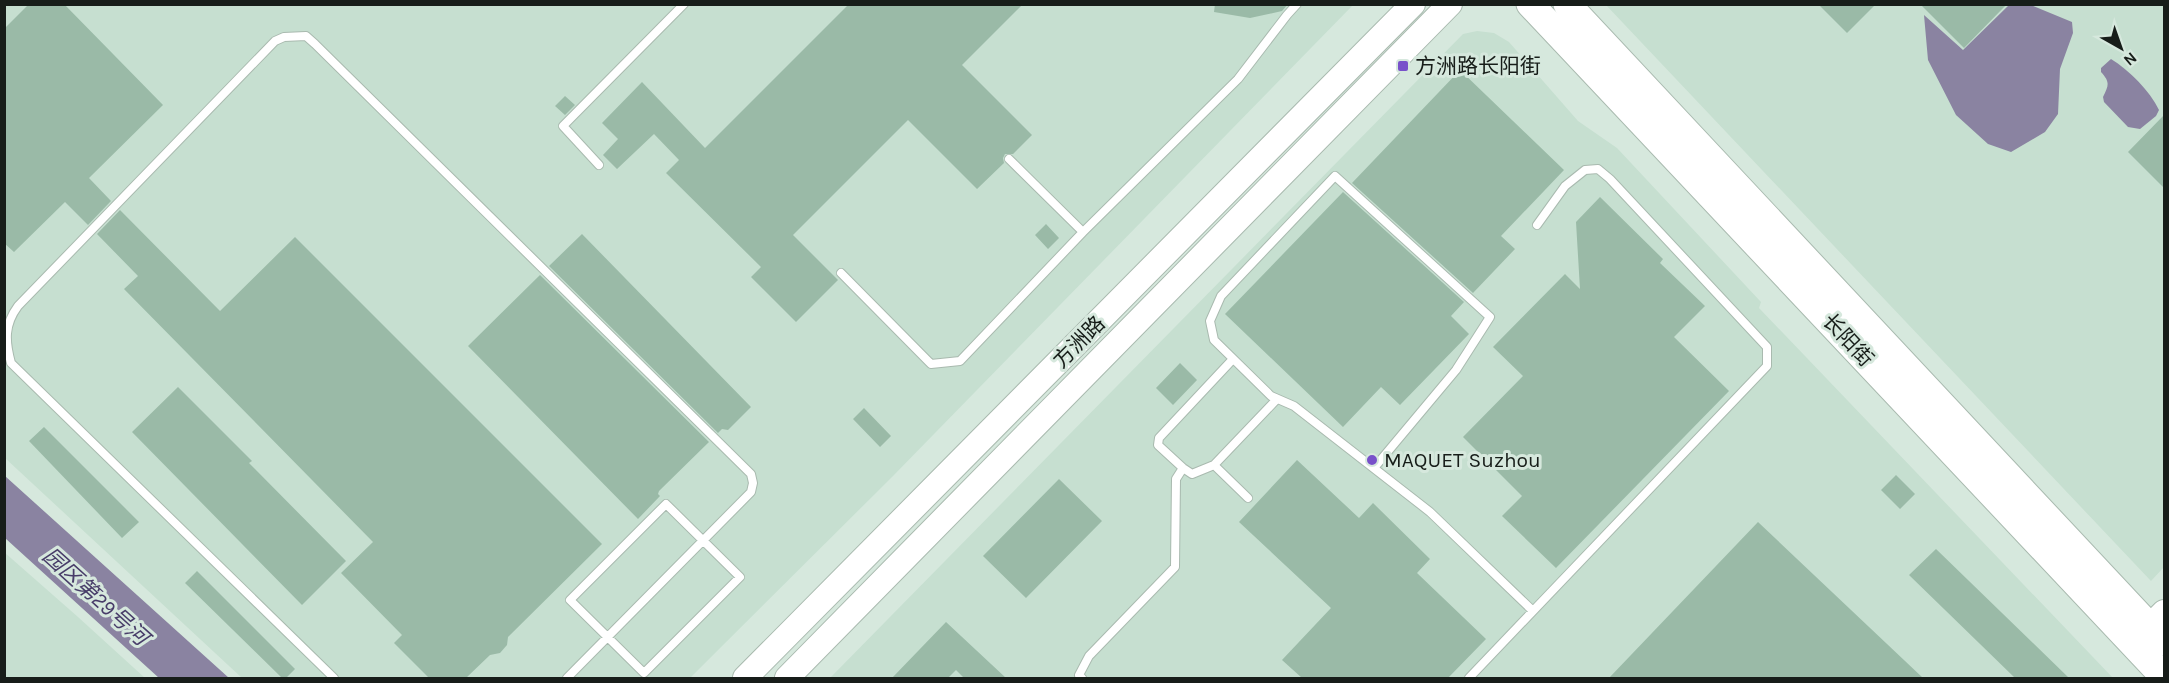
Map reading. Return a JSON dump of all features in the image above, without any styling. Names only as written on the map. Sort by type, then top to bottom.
[{"type":"main road","name":"方洲路","points":[[745,678],[1413,4]]},
{"type":"main road","name":"方洲路","points":[[787,678],[1450,4]]},
{"type":"main road","name":"长阳街","points":[[1530,4],[2153,631]]},
{"type":"main road","name":"长阳街","points":[[1566,4],[2153,631],[2164,677]]},
{"type":"lane","points":[[599,165],[563,126],[684,4]]},
{"type":"lane","points":[[842,273],[931,364],[960,361],[1083,232],[1238,79],[1297,4]]},
{"type":"lane","points":[[334,678],[11,363],[6,338],[8,326],[18,306],[275,41],[284,37],[306,36],[315,44],[746,468],[753,483],[752,492],[567,678]]},
{"type":"lane","points":[[1009,159],[1083,232]]},
{"type":"lane","points":[[1469,678],[1767,366],[1767,347],[1610,179],[1598,169],[1585,170],[1565,186],[1537,225]]},
{"type":"lane","points":[[1374,468],[1456,370],[1490,317],[1335,176],[1221,296],[1210,321],[1214,340],[1270,396],[1294,406],[1430,512],[1533,611]]},
{"type":"lane","points":[[1233,358],[1159,438],[1158,445],[1192,474],[1214,465],[1277,399]]},
{"type":"lane","points":[[1214,465],[1248,498]]},
{"type":"lane","points":[[1082,678],[1079,675],[1089,656],[1175,567],[1176,479],[1184,468]]},
{"type":"lane","points":[[666,504],[704,541],[740,577],[644,673],[570,600],[666,504]]},
{"type":"shaded area","points":[[4,5],[1353,5],[893,476],[690,678],[242,678],[5,458]]},
{"type":"shaded area","points":[[1606,5],[2164,5],[2164,567],[2151,581]]},
{"type":"shaded area","name":"MAQUET Suzhou","points":[[1477,31],[1494,33],[1509,42],[1578,121],[1617,148],[1761,302],[1759,308],[2113,678],[830,678],[1463,34]]},
{"type":"shaded area","points":[[4,552],[78,617],[145,678],[5,678]]},
{"type":"water","points":[[2009,5],[2031,5],[2072,22],[2073,33],[2060,69],[2058,114],[2045,132],[2011,152],[1988,144],[1956,115],[1928,60],[1924,15],[1963,50]]},
{"type":"water","points":[[2111,59],[2138,82],[2159,110],[2156,116],[2140,129],[2128,127],[2104,102],[2103,97],[2108,84],[2101,68]]},
{"type":"water","name":"园区第29号河","points":[[4,476],[229,678],[159,678],[5,538]]},
{"type":"building","points":[[29,4],[64,4],[163,105],[89,178],[111,201],[88,225],[65,202],[14,252],[4,243],[4,29]]},
{"type":"building","points":[[849,4],[1023,4],[962,65],[1032,135],[1013,154],[1005,154],[1004,163],[977,189],[908,120],[793,235],[838,280],[796,322],[751,277],[761,267],[666,173],[679,160],[654,134],[617,169],[603,155],[618,139],[602,123],[642,82],[705,148]]},
{"type":"building","points":[[1215,4],[1288,4],[1282,11],[1250,18],[1214,12]]},
{"type":"building","points":[[1818,4],[1876,4],[1847,33]]},
{"type":"building","points":[[1920,4],[2007,4],[1964,48]]},
{"type":"building","points":[[1460,70],[1564,170],[1501,236],[1515,249],[1473,293],[1352,183]]},
{"type":"building","points":[[565,96],[575,105],[565,115],[555,106]]},
{"type":"building","points":[[2164,115],[2164,188],[2128,152]]},
{"type":"building","points":[[1343,192],[1464,302],[1451,316],[1469,334],[1400,405],[1381,387],[1343,427],[1225,314]]},
{"type":"building","points":[[1600,197],[1663,259],[1660,263],[1705,306],[1674,337],[1729,391],[1556,568],[1502,516],[1522,496],[1463,437],[1523,376],[1493,347],[1565,274],[1580,289],[1576,222]]},
{"type":"building","points":[[120,210],[220,311],[295,237],[602,544],[508,637],[507,645],[500,653],[490,655],[466,678],[429,678],[394,643],[402,635],[341,573],[373,542],[124,289],[138,276],[97,234]]},
{"type":"building","points":[[1046,224],[1059,238],[1048,249],[1035,235]]},
{"type":"building","points":[[582,234],[751,407],[728,430],[722,429],[718,433],[549,266]]},
{"type":"building","points":[[540,275],[709,442],[659,491],[660,496],[638,519],[468,346]]},
{"type":"building","points":[[1180,363],[1197,380],[1173,405],[1156,388]]},
{"type":"building","points":[[178,387],[252,461],[249,463],[346,561],[302,605],[132,432]]},
{"type":"building","points":[[864,408],[891,436],[880,447],[853,419]]},
{"type":"building","points":[[44,427],[139,522],[122,538],[29,441]]},
{"type":"building","points":[[1297,460],[1359,518],[1373,503],[1430,559],[1417,573],[1486,639],[1448,678],[1302,678],[1282,660],[1331,608],[1239,522]]},
{"type":"building","points":[[1896,475],[1915,494],[1900,509],[1881,490]]},
{"type":"building","points":[[1059,479],[1102,521],[1026,598],[983,556]]},
{"type":"building","points":[[1758,522],[1923,678],[1609,678]]},
{"type":"building","points":[[1936,549],[2069,678],[2015,678],[1909,575]]},
{"type":"building","points":[[197,571],[295,669],[286,678],[282,678],[185,583]]},
{"type":"building","points":[[946,622],[1006,678],[964,678],[956,670],[948,678],[892,678]]},
{"type":"place","name":"方洲路长阳街","points":[[1403,66]]},
{"type":"place","name":"MAQUET Suzhou","points":[[1372,460]]}]
